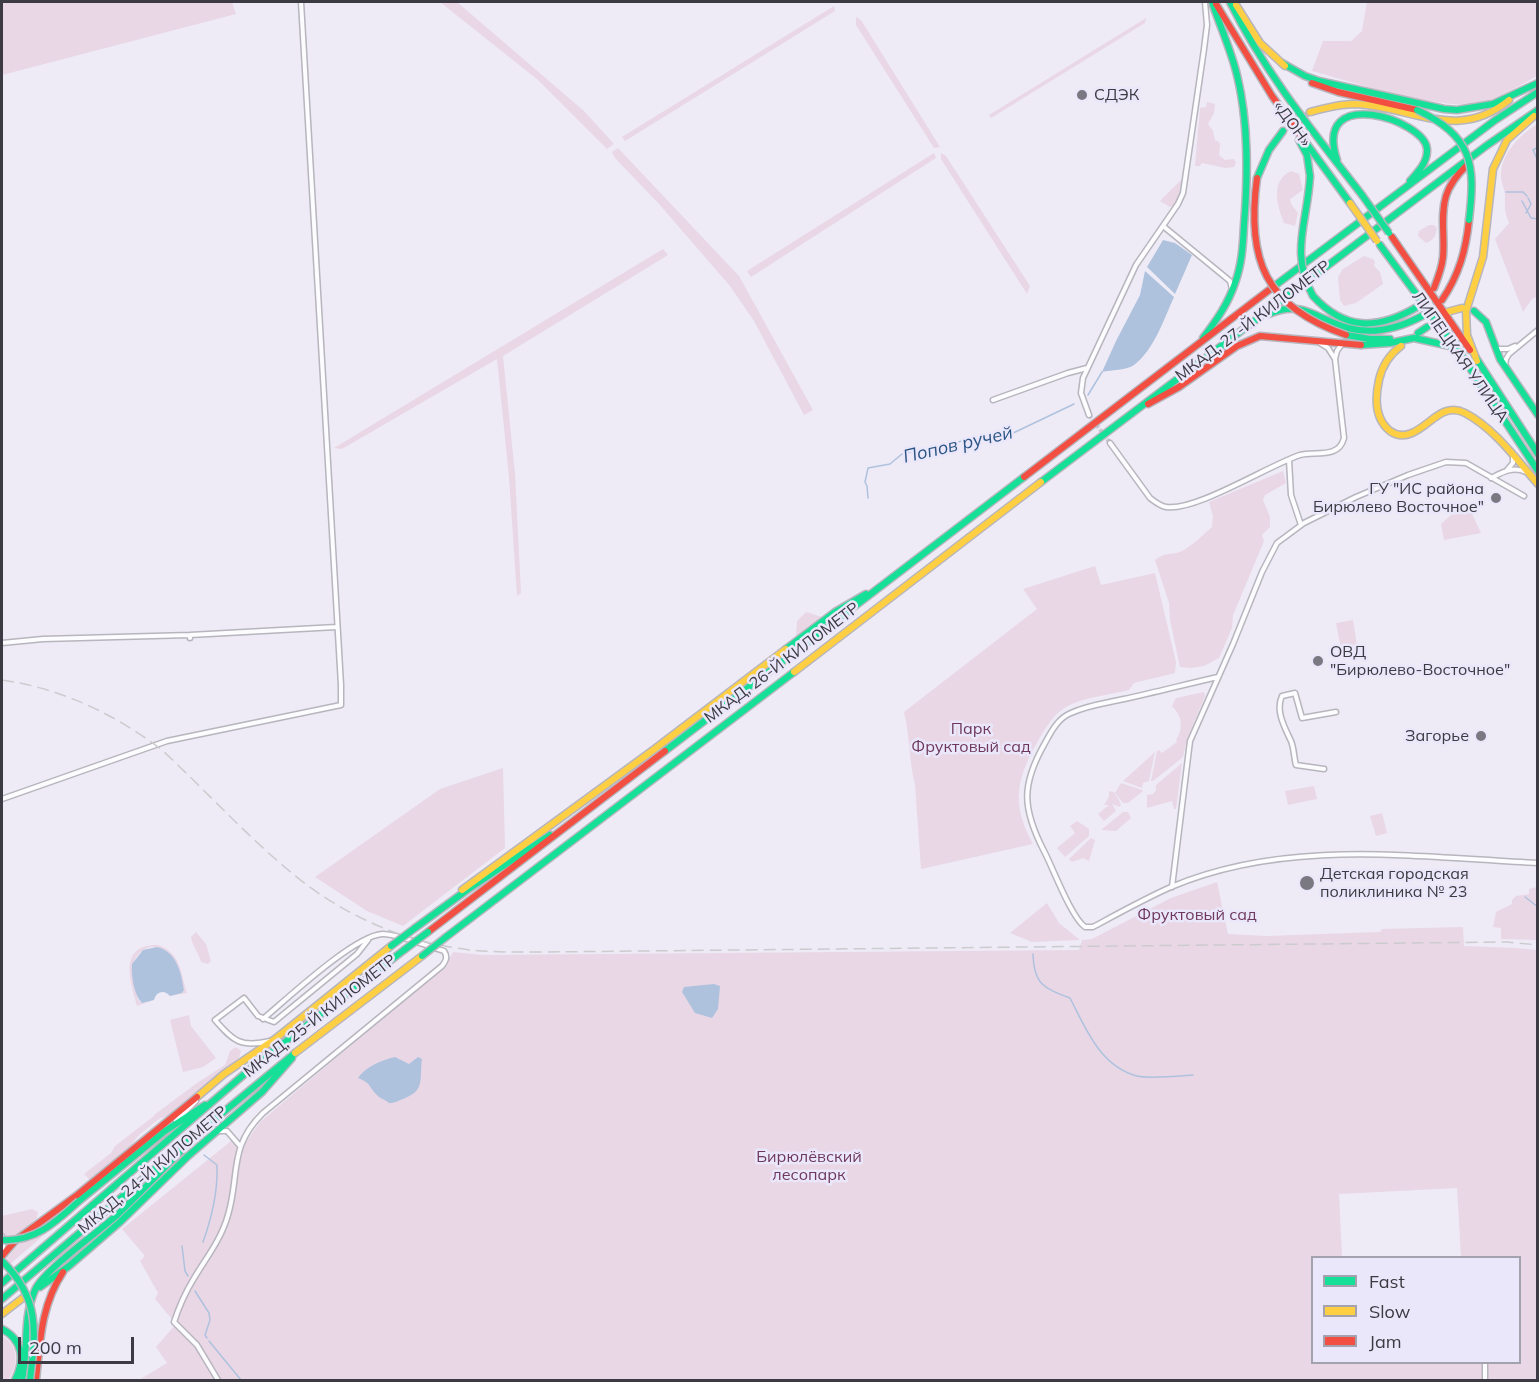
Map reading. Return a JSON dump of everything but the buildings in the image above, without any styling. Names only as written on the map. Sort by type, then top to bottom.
[{"type":"main road","name":"«ДОН»","points":[[1213,2],[1290,121],[1379,243]]},
{"type":"main road","points":[[1186,354],[1213,326],[1232,291],[1238,274],[1243,245],[1246,193],[1245,133],[1239,84],[1213,2]]},
{"type":"main road","name":"«ДОН»","points":[[1234,3],[1248,38],[1281,90],[1390,235]]},
{"type":"main road","points":[[1234,3],[1260,43],[1293,73],[1324,88],[1417,110],[1445,124],[1457,137],[1466,151],[1474,184],[1462,263],[1456,278],[1442,300]]},
{"type":"main road","points":[[1281,63],[1319,81],[1444,109],[1464,111],[1484,108],[1515,96]]},
{"type":"main road","points":[[1310,112],[1334,104],[1361,104],[1432,120],[1460,122],[1486,115],[1538,83]]},
{"type":"main road","name":"МКАД, 27-Й КИЛОМЕТР","points":[[1013,486],[1400,191],[1538,92]]},
{"type":"main road","points":[[1434,288],[1444,256],[1442,214],[1449,189],[1463,169],[1503,134],[1538,111]]},
{"type":"main road","points":[[1477,361],[1467,335],[1466,311],[1483,257],[1492,176],[1502,147],[1538,111]]},
{"type":"main road","points":[[1338,163],[1332,146],[1333,133],[1338,123],[1349,115],[1363,113],[1405,124],[1419,132],[1424,138],[1427,155],[1422,166],[1400,191]]},
{"type":"main road","points":[[1290,121],[1306,155],[1310,176],[1299,249],[1301,272],[1313,296],[1335,315],[1347,321],[1361,323],[1390,321],[1417,307]]},
{"type":"main road","points":[[1283,131],[1265,156],[1257,178],[1255,194],[1255,235],[1260,261],[1278,294],[1294,310],[1346,335],[1370,339],[1416,336],[1450,346],[1462,356]]},
{"type":"main road","name":"МКАД, 27-Й КИЛОМЕТР","points":[[1021,497],[1503,134]]},
{"type":"main road","name":"ЛИПЕЦКАЯ УЛИЦА","points":[[1390,235],[1538,454]]},
{"type":"main road","name":"ЛИПЕЦКАЯ УЛИЦА","points":[[1379,243],[1462,356],[1538,471]]},
{"type":"main road","points":[[1246,327],[1275,311],[1293,306],[1303,308],[1341,326],[1361,331],[1393,328],[1424,315]]},
{"type":"main road","points":[[1447,312],[1462,308]]},
{"type":"main road","points":[[1474,311],[1486,322],[1505,369],[1538,415]]},
{"type":"main road","points":[[1140,408],[1179,387],[1249,340],[1270,335],[1317,342],[1378,344],[1416,336],[1427,327]]},
{"type":"main road","points":[[1401,346],[1386,360],[1380,375],[1377,408],[1383,425],[1392,433],[1410,434],[1445,411],[1455,410],[1466,414],[1512,455],[1538,484]]},
{"type":"main road","name":"МКАД, 26-Й КИЛОМЕТР","points":[[551,839],[1013,486]]},
{"type":"main road","name":"МКАД, 26-Й КИЛОМЕТР","points":[[560,851],[1021,497]]},
{"type":"main road","points":[[30,1380],[35,1340],[33,1311],[20,1282],[2,1258],[16,1240],[76,1196],[218,1079],[275,1039],[481,876],[652,751],[835,612],[886,583]]},
{"type":"main road","points":[[431,915],[588,811]]},
{"type":"main road","name":"МКАД, 25-Й КИЛОМЕТР","points":[[96,1202],[263,1059],[551,839]]},
{"type":"main road","name":"МКАД, 25-Й КИЛОМЕТР","points":[[306,1043],[560,851]]},
{"type":"main road","points":[[40,1287],[69,1266],[120,1222],[182,1161],[262,1092],[306,1043]]},
{"type":"main road","name":"МКАД, 24-Й КИЛОМЕТР","points":[[2,1299],[195,1134],[306,1043]]},
{"type":"main road","points":[[2,1238],[21,1240],[37,1235],[165,1131],[218,1098]]},
{"type":"main road","points":[[22,1380],[26,1363],[27,1317],[32,1295],[41,1282],[116,1216],[167,1167],[195,1134]]},
{"type":"main road","name":"МКАД, 24-Й КИЛОМЕТР","points":[[2,1283],[96,1202]]},
{"type":"main road","points":[[36,1380],[46,1303],[54,1285],[69,1266]]},
{"type":"main road","points":[[2,1314],[24,1298]]},
{"type":"main road","points":[[2,1329],[12,1334],[20,1347],[20,1370],[15,1380]]},
{"type":"street","points":[[2,799],[154,744],[340,705],[341,685],[301,2]]},
{"type":"street","points":[[1088,413],[1081,393],[1087,368],[1136,265],[1178,204],[1186,180],[1207,25],[1205,2]]},
{"type":"street","points":[[1163,226],[1230,281],[1232,291]]},
{"type":"street","points":[[1505,369],[1506,359],[1519,344],[1538,330]]},
{"type":"street","points":[[1317,342],[1328,348],[1335,359]]},
{"type":"street","points":[[1110,443],[1150,498],[1159,505],[1169,508],[1204,499],[1304,454],[1329,453],[1343,442],[1344,435],[1335,359],[1342,344]]},
{"type":"street","points":[[1494,346],[1503,350],[1519,344]]},
{"type":"street","points":[[993,400],[1087,368]]},
{"type":"street","points":[[1506,471],[1513,463],[1512,455]]},
{"type":"street","points":[[1289,460],[1291,495],[1294,510],[1301,525]]},
{"type":"street","points":[[1172,887],[1190,741],[1270,555],[1286,535],[1356,497],[1446,462],[1466,464],[1524,496]]},
{"type":"street","points":[[1491,477],[1519,469],[1529,474]]},
{"type":"street","points":[[2,643],[43,639],[190,636],[336,627]]},
{"type":"street","points":[[1218,677],[1070,713],[1058,722],[1042,747],[1029,774],[1027,784],[1026,800],[1029,819],[1079,921],[1085,927],[1093,927],[1172,887],[1251,865],[1306,857],[1345,854],[1538,863]]},
{"type":"street","points":[[1324,769],[1296,765],[1292,742],[1285,732],[1279,703],[1282,696],[1295,693],[1302,718],[1336,712]]},
{"type":"street","points":[[218,1380],[197,1345],[174,1322],[187,1290],[216,1247],[228,1216],[240,1146],[251,1127],[263,1113],[442,966],[446,960],[444,951],[387,934],[379,934],[351,946],[264,1019]]},
{"type":"street","points":[[275,1039],[256,1043],[236,1041],[215,1020],[244,998],[258,1016],[274,1022],[357,954],[368,940]]},
{"type":"street","points":[[165,1131],[218,1079]]},
{"type":"street","points":[[227,1131],[229,1120]]},
{"type":"street","points":[[227,1131],[240,1146]]},
{"type":"street","points":[[215,1133],[227,1131]]},
{"type":"street","points":[[2,1238],[4,1243],[2,1249]]},
{"type":"street","points":[[1485,1364],[1485,1380]]},
{"type":"green space","points":[[2,2],[232,2],[236,14],[2,75]]},
{"type":"green space","points":[[440,2],[457,2],[584,111],[614,144],[607,149],[538,80]]},
{"type":"green space","points":[[1367,2],[1537,2],[1537,76],[1488,101],[1450,104],[1375,89],[1312,71],[1323,41],[1351,41],[1362,31]]},
{"type":"green space","points":[[834,6],[835,11],[625,141],[622,137]]},
{"type":"green space","points":[[856,17],[861,20],[940,147],[934,148],[856,25]]},
{"type":"green space","points":[[1146,18],[1145,23],[991,118],[989,115]]},
{"type":"green space","points":[[1207,102],[1215,104],[1214,113],[1208,124],[1215,140],[1219,142],[1219,155],[1225,160],[1234,159],[1236,163],[1234,167],[1225,168],[1202,163],[1200,166],[1195,166],[1200,108],[1206,107]]},
{"type":"green space","points":[[1537,124],[1537,297],[1532,299],[1523,312],[1495,239],[1509,223],[1501,179],[1504,161],[1512,146]]},
{"type":"green space","points":[[618,148],[739,276],[813,410],[804,415],[754,321],[730,286],[659,204],[615,158],[612,152]]},
{"type":"green space","points":[[934,153],[936,158],[751,277],[747,271]]},
{"type":"green space","points":[[941,153],[946,156],[1030,286],[1027,294],[941,159]]},
{"type":"green space","points":[[1291,171],[1299,174],[1303,190],[1290,199],[1298,213],[1295,226],[1284,223],[1277,194],[1280,181]]},
{"type":"green space","points":[[1182,179],[1180,193],[1174,205],[1170,207],[1160,201]]},
{"type":"green space","points":[[1429,225],[1434,225],[1437,231],[1433,239],[1426,243],[1418,236],[1419,231]]},
{"type":"green space","points":[[663,249],[668,255],[503,356],[515,474],[521,593],[517,596],[509,477],[497,359],[342,449],[334,448]]},
{"type":"green space","points":[[1364,256],[1373,259],[1383,284],[1356,303],[1344,306],[1340,300],[1338,277],[1343,269]]},
{"type":"green space","points":[[1283,471],[1286,483],[1265,495],[1263,500],[1270,517],[1270,527],[1262,535],[1264,541],[1233,615],[1232,628],[1219,658],[1204,666],[1180,667],[1170,620],[1169,603],[1155,560],[1182,551],[1212,527],[1213,516],[1209,502]]},
{"type":"green space","points":[[1471,512],[1481,533],[1444,540],[1441,524],[1451,515]]},
{"type":"green space","name":"Парк Фруктовый сад","points":[[1095,566],[1101,585],[1155,573],[1176,662],[1175,673],[1134,683],[1129,690],[1073,704],[1058,713],[1051,721],[1031,753],[1019,790],[1021,815],[1033,844],[921,869],[915,785],[904,712],[1037,609],[1023,589]]},
{"type":"green space","points":[[806,612],[822,617],[796,637],[797,621]]},
{"type":"green space","points":[[1353,620],[1358,651],[1342,654],[1336,623]]},
{"type":"green space","points":[[1204,692],[1205,696],[1187,739],[1183,757],[1151,781],[1157,751],[1162,753],[1177,742],[1179,736],[1180,718],[1172,706],[1176,698]]},
{"type":"green space","points":[[1155,752],[1149,781],[1143,783],[1142,788],[1123,781]]},
{"type":"green space","points":[[1182,763],[1176,809],[1172,801],[1147,808],[1147,795],[1153,794],[1156,785]]},
{"type":"green space","points":[[503,768],[505,848],[403,926],[367,911],[315,877],[440,789]]},
{"type":"green space","points":[[1121,783],[1143,791],[1128,803],[1123,803],[1115,793]]},
{"type":"green space","points":[[1314,786],[1317,799],[1288,805],[1285,791]]},
{"type":"green space","points":[[1109,791],[1114,792],[1121,804],[1120,807],[1112,804],[1116,811],[1104,821],[1098,814],[1109,805],[1104,805],[1109,797]]},
{"type":"green space","points":[[1123,812],[1128,812],[1131,818],[1116,831],[1101,830]]},
{"type":"green space","points":[[1382,813],[1387,833],[1376,836],[1370,816]]},
{"type":"green space","points":[[1077,821],[1089,829],[1089,836],[1065,857],[1057,848],[1075,833],[1070,826]]},
{"type":"green space","points":[[1091,838],[1095,840],[1089,861],[1083,858],[1072,862],[1069,859]]},
{"type":"green space","name":"Бирюлёвский лесопарк","points":[[1217,882],[1228,934],[1266,936],[1463,927],[1464,946],[1537,950],[1537,1380],[139,1380],[167,1363],[156,1347],[176,1324],[155,1299],[158,1293],[140,1261],[145,1256],[122,1229],[236,1137],[244,1145],[260,1122],[446,965],[453,952],[483,955],[1079,950],[1082,940],[1092,939],[1171,898]]},
{"type":"green space","points":[[1537,887],[1537,940],[1501,939],[1501,928],[1493,927],[1496,912],[1512,904],[1516,896],[1529,894],[1529,889]]},
{"type":"green space","points":[[1047,903],[1059,923],[1080,940],[1032,942],[1010,933]]},
{"type":"green space","points":[[196,932],[206,944],[211,961],[208,964],[201,962],[193,943],[191,937]]},
{"type":"green space","points":[[157,945],[171,952],[175,958],[181,971],[187,993],[170,996],[182,993],[184,990],[181,975],[171,955],[159,948],[150,947],[137,956],[132,970],[139,1001],[142,1003],[154,1000],[137,1006],[130,976],[132,958],[136,951],[144,947]]},
{"type":"green space","points":[[189,1015],[191,1026],[216,1058],[203,1067],[183,1072],[170,1020]]},
{"type":"green space","points":[[236,1047],[241,1051],[239,1058],[168,1116],[159,1119],[139,1135],[126,1151],[91,1181],[84,1174],[154,1115],[225,1065],[230,1051]]},
{"type":"green space","points":[[76,1199],[80,1204],[2,1271],[2,1264],[25,1237]]},
{"type":"green space","points":[[32,1209],[38,1212],[37,1218],[14,1238],[7,1237],[2,1231],[2,1216]]},
{"type":"green space","points":[[2,1336],[12,1345],[16,1356],[12,1374],[8,1380],[2,1380]]},
{"type":"water","points":[[1163,240],[1175,243],[1192,255],[1175,294],[1147,267]]},
{"type":"water","points":[[1145,271],[1174,297],[1158,334],[1141,359],[1127,368],[1102,372],[1140,295]]},
{"type":"water","points":[[157,947],[174,958],[184,990],[182,993],[170,996],[160,992],[154,1000],[142,1003],[134,985],[132,964],[143,950]]},
{"type":"water","points":[[714,984],[720,986],[718,1009],[712,1018],[695,1013],[682,992],[684,987]]},
{"type":"water","points":[[395,1057],[409,1064],[418,1057],[422,1059],[421,1079],[418,1088],[410,1096],[389,1103],[358,1078],[374,1064]]},
{"type":"waterway","points":[[1538,147],[1533,150],[1538,161]]},
{"type":"waterway","points":[[1506,192],[1523,192],[1527,196]]},
{"type":"waterway","points":[[1526,213],[1531,204],[1528,198]]},
{"type":"waterway","name":"Попов ручей","points":[[1522,201],[1531,218],[1538,219]]},
{"type":"waterway","name":"Попов ручей","points":[[1088,395],[1102,372]]},
{"type":"waterway","name":"Попов ручей","points":[[868,498],[865,482],[868,468],[890,464],[902,454],[985,436],[1009,435],[1074,404]]},
{"type":"waterway","points":[[1525,897],[1538,907]]},
{"type":"waterway","name":"Попов ручей","points":[[1033,954],[1035,972],[1042,984],[1070,998],[1096,1045],[1113,1064],[1124,1071],[1142,1077],[1193,1075]]},
{"type":"waterway","points":[[203,1242],[214,1204],[217,1175],[217,1165],[204,1155]]},
{"type":"waterway","points":[[182,1246],[185,1271],[188,1276]]},
{"type":"waterway","points":[[195,1291],[209,1313],[210,1320],[205,1335],[207,1338]]},
{"type":"waterway","points":[[209,1341],[241,1380]]},
{"type":"tunnel","points":[[1283,131],[1310,112]]},
{"type":"tunnel","points":[[1417,307],[1433,288]]},
{"type":"tunnel","points":[[1427,327],[1447,312]]},
{"type":"tunnel","points":[[1089,415],[1110,443]]},
{"type":"railway","points":[[2,680],[45,689],[86,704],[144,737],[162,750],[271,855],[322,896],[361,918],[402,935],[457,948],[495,952],[545,952],[1507,942],[1538,945]]},
{"type":"traffic: fast","points":[[1203,338],[1225,305],[1237,276],[1243,247],[1246,188],[1246,131],[1241,94],[1232,56],[1212,2]]},
{"type":"traffic: fast","points":[[1230,2],[1274,78],[1362,195]]},
{"type":"traffic: fast","points":[[1282,63],[1319,81],[1444,109],[1457,110],[1493,104],[1538,83]]},
{"type":"traffic: fast","points":[[1273,287],[1494,121],[1538,92]]},
{"type":"traffic: fast","points":[[1417,110],[1449,130],[1466,153],[1472,182],[1469,220]]},
{"type":"traffic: fast","points":[[1041,482],[1486,146],[1538,110]]},
{"type":"traffic: fast","points":[[1337,160],[1334,136],[1340,122],[1354,115],[1372,115],[1391,119],[1422,138],[1427,149],[1424,162],[1410,181]]},
{"type":"traffic: fast","points":[[1257,178],[1269,150],[1283,131]]},
{"type":"traffic: fast","points":[[1299,140],[1307,155],[1310,176]]},
{"type":"traffic: fast","points":[[1304,140],[1350,203]]},
{"type":"traffic: fast","points":[[1310,176],[1301,251],[1302,265],[1313,296]]},
{"type":"traffic: fast","points":[[1362,195],[1389,233]]},
{"type":"traffic: fast","points":[[1380,245],[1462,356],[1538,471]]},
{"type":"traffic: fast","points":[[1313,296],[1337,316],[1362,323],[1389,320],[1417,307]]},
{"type":"traffic: fast","points":[[1269,314],[1281,310],[1301,310],[1348,328],[1367,331],[1396,327],[1424,315]]},
{"type":"traffic: fast","points":[[1474,311],[1486,322],[1500,359],[1538,415]]},
{"type":"traffic: fast","points":[[1418,333],[1427,327]]},
{"type":"traffic: fast","points":[[1346,335],[1370,339],[1390,339]]},
{"type":"traffic: fast","points":[[1361,345],[1390,343],[1414,338],[1450,346],[1462,356]]},
{"type":"traffic: fast","points":[[1476,358],[1538,454]]},
{"type":"traffic: fast","points":[[665,751],[1024,477]]},
{"type":"traffic: fast","points":[[786,649],[835,612],[866,594]]},
{"type":"traffic: fast","points":[[446,937],[794,672]]},
{"type":"traffic: fast","points":[[415,928],[550,835]]},
{"type":"traffic: fast","points":[[391,946],[415,928]]},
{"type":"traffic: fast","points":[[404,950],[428,932]]},
{"type":"traffic: fast","points":[[422,956],[446,937]]},
{"type":"traffic: fast","points":[[2,1283],[255,1065],[404,950]]},
{"type":"traffic: fast","points":[[2,1299],[295,1053]]},
{"type":"traffic: fast","points":[[40,1287],[69,1266],[120,1222],[188,1156],[262,1092],[292,1058]]},
{"type":"traffic: fast","points":[[79,1201],[165,1131],[205,1105]]},
{"type":"traffic: fast","points":[[22,1380],[28,1312],[40,1282],[59,1262],[116,1216],[181,1151]]},
{"type":"traffic: fast","points":[[2,1240],[14,1240],[35,1234],[53,1223],[79,1201]]},
{"type":"traffic: fast","points":[[2,1261],[23,1288],[29,1302],[34,1331],[30,1380]]},
{"type":"traffic: fast","points":[[2,1329],[14,1339],[20,1351],[20,1365],[15,1380]]},
{"type":"traffic: slow","points":[[1236,5],[1260,43],[1285,66]]},
{"type":"traffic: slow","points":[[1310,112],[1338,105],[1355,104],[1452,121],[1471,119],[1490,113],[1509,100]]},
{"type":"traffic: slow","points":[[1477,361],[1467,335],[1466,311],[1483,257],[1493,169],[1507,140],[1534,116]]},
{"type":"traffic: slow","points":[[1350,203],[1377,241]]},
{"type":"traffic: slow","points":[[1447,312],[1462,308]]},
{"type":"traffic: slow","points":[[1401,346],[1387,361],[1379,380],[1377,408],[1385,426],[1395,434],[1407,435],[1443,412],[1457,410],[1465,413],[1486,427],[1538,484]]},
{"type":"traffic: slow","points":[[794,672],[1041,482]]},
{"type":"traffic: slow","points":[[462,890],[652,751],[786,649]]},
{"type":"traffic: slow","points":[[197,1097],[224,1074],[275,1039],[391,946]]},
{"type":"traffic: slow","points":[[295,1053],[422,956]]},
{"type":"traffic: slow","points":[[2,1314],[24,1297]]},
{"type":"traffic: jam","points":[[1216,4],[1272,96],[1304,140]]},
{"type":"traffic: jam","points":[[1312,83],[1338,92],[1417,110]]},
{"type":"traffic: jam","points":[[1434,288],[1442,261],[1443,211],[1446,196],[1455,179],[1467,165]]},
{"type":"traffic: jam","points":[[1257,178],[1254,207],[1255,233],[1259,256],[1267,277],[1279,295],[1296,310],[1318,324],[1346,335]]},
{"type":"traffic: jam","points":[[1442,300],[1461,262],[1469,220]]},
{"type":"traffic: jam","points":[[1392,237],[1470,350]]},
{"type":"traffic: jam","points":[[1024,477],[1273,287]]},
{"type":"traffic: jam","points":[[1148,404],[1179,387],[1237,346],[1260,336],[1361,345]]},
{"type":"traffic: jam","points":[[428,932],[665,751]]},
{"type":"traffic: jam","points":[[2,1256],[16,1240],[76,1196],[197,1097]]},
{"type":"traffic: jam","points":[[36,1380],[40,1338],[46,1311],[50,1297],[63,1272]]},
{"type":"place","name":"СДЭК","points":[[1082,95]]},
{"type":"place","name":"ГУ \"ИС района Бирюлево Восточное\"","points":[[1496,498]]},
{"type":"place","name":"ОВД \"Бирюлево-Восточное\"","points":[[1318,661]]},
{"type":"place","name":"Загорье","points":[[1481,736]]},
{"type":"place","name":"Детская городская поликлиника № 23","points":[[1307,883]]},
{"type":"park label","name":"Фруктовый сад","points":[[1197,915]]}]
